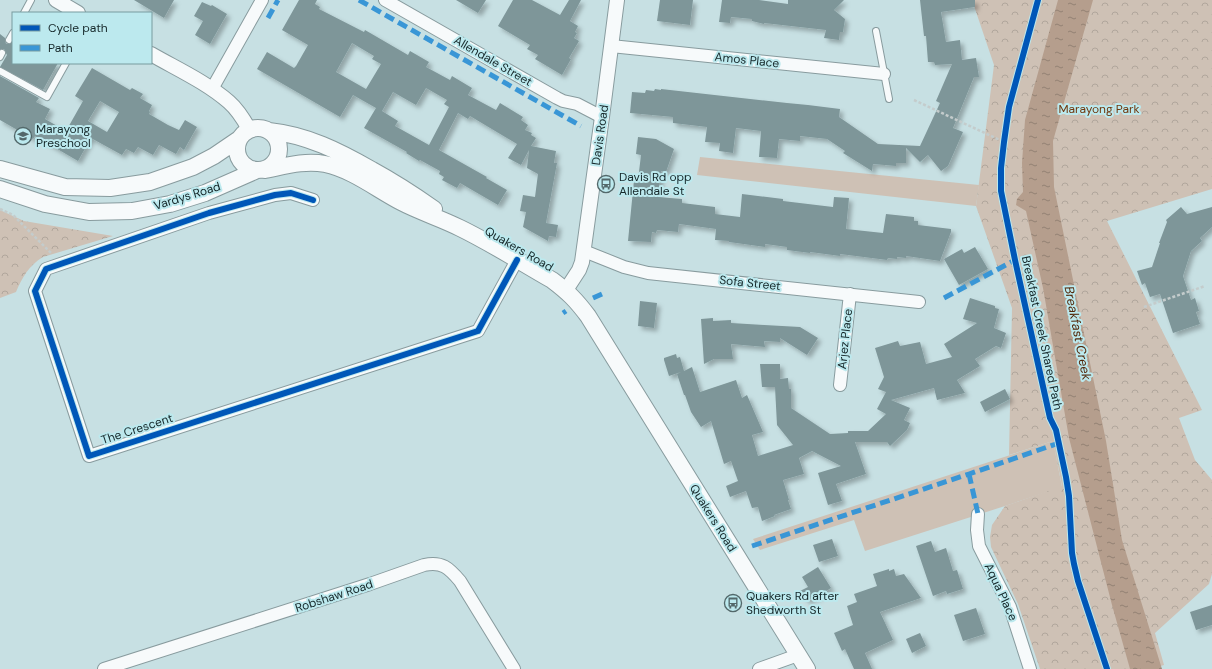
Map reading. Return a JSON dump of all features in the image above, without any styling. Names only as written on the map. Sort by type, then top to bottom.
[{"type":"main road","points":[[256,128],[263,128],[275,135],[280,148],[276,161],[271,166],[260,170],[248,168],[243,164],[239,159],[237,146],[244,134],[256,128]]},
{"type":"main road","name":"Quakers Road","points":[[269,131],[297,136],[316,142],[349,157],[408,191],[460,228]]},
{"type":"main road","name":"Vardys Road","points":[[0,169],[65,187],[110,188],[150,182],[193,167],[214,156],[244,134]]},
{"type":"main road","name":"Quakers Road","points":[[260,170],[309,162],[325,164],[343,170],[357,176],[401,202],[460,228],[518,260],[566,290],[577,301],[588,316],[807,669]]},
{"type":"main road","name":"Vardys Road","points":[[0,189],[45,204],[89,212],[132,212],[170,204],[205,193],[260,170]]},
{"type":"street","points":[[56,0],[73,7]]},
{"type":"street","points":[[212,89],[262,0]]},
{"type":"street","name":"Allendale Street","points":[[385,0],[557,98],[577,104],[602,117]]},
{"type":"street","name":"Davis Road","points":[[566,290],[579,270],[584,251],[617,0]]},
{"type":"street","name":"Amos Place","points":[[611,46],[884,74]]},
{"type":"street","points":[[152,55],[212,89],[230,103],[244,120],[244,134]]},
{"type":"street","name":"The Crescent","points":[[313,200],[291,193],[275,195],[209,213],[46,269],[35,291],[89,456],[478,331],[518,260]]},
{"type":"street","name":"Sofa Street","points":[[584,251],[624,267],[648,272],[919,302]]},
{"type":"street","name":"Arjez Place","points":[[840,385],[850,294]]},
{"type":"street","name":"Aqua Place","points":[[978,514],[977,530],[979,546],[1010,607],[1030,669]]},
{"type":"street","name":"Robshaw Road","points":[[104,669],[434,563],[444,565],[460,581],[514,669]]},
{"type":"street","points":[[759,669],[798,655]]},
{"type":"lane","points":[[25,12],[31,0]]},
{"type":"lane","points":[[876,31],[889,99]]},
{"type":"lane","points":[[9,40],[12,35]]},
{"type":"lane","points":[[0,71],[47,97],[65,64]]},
{"type":"path","points":[[914,100],[1003,145],[1005,135]]},
{"type":"path","points":[[0,209],[13,215],[62,264]]},
{"type":"path","points":[[1144,307],[1205,286]]},
{"type":"green space","name":"Marayong Park","points":[[972,0],[1212,0],[1212,189],[1107,221],[1202,410],[1179,418],[1195,460],[1212,480],[1212,574],[1209,584],[1155,633],[1164,665],[1151,669],[1040,669],[1018,604],[991,547],[990,537],[992,525],[1005,506],[1062,486],[1053,441],[1009,455],[1012,308],[976,206],[994,65]]},
{"type":"green space","points":[[700,157],[979,185],[976,206],[697,175]]},
{"type":"green space","points":[[0,210],[24,221],[113,236],[43,257],[26,272],[16,292],[0,298]]},
{"type":"green space","points":[[1053,441],[1062,487],[1005,506],[865,551],[854,520],[760,550],[753,539]]},
{"type":"water","name":"Breakfast Creek","points":[[1058,0],[1093,0],[1053,141],[1054,187],[1106,441],[1122,540],[1162,669],[1130,669],[1069,438],[1043,288],[1026,211],[1016,205],[1017,199],[1023,192],[1022,163],[1025,120]]},
{"type":"building","points":[[134,0],[174,0],[164,18]]},
{"type":"building","points":[[299,0],[317,0],[315,4],[320,7],[319,9],[364,32],[365,30],[408,55],[410,51],[429,62],[426,67],[450,80],[452,76],[472,88],[468,95],[496,110],[500,103],[523,117],[521,120],[528,125],[525,130],[532,133],[531,135],[536,138],[531,146],[556,151],[554,163],[557,163],[546,223],[558,225],[556,237],[549,236],[548,241],[523,227],[526,212],[520,211],[523,195],[535,197],[538,174],[527,168],[529,150],[521,165],[508,158],[517,144],[470,116],[468,119],[458,113],[439,150],[507,190],[498,205],[460,183],[457,188],[442,180],[444,177],[439,174],[440,171],[420,160],[419,161],[406,153],[407,152],[364,128],[376,108],[353,95],[340,117],[257,69],[267,52],[294,68],[296,66],[308,45],[282,30]],"holes":[[[352,43],[374,56],[372,59],[381,64],[366,89],[336,72]],[[426,88],[447,100],[444,104],[449,107],[429,145],[395,126],[398,121],[382,111],[393,92],[416,105]]]},
{"type":"building","points":[[456,0],[486,0],[478,13]]},
{"type":"building","points":[[513,0],[532,0],[560,15],[569,0],[581,0],[570,21],[578,26],[575,32],[577,33],[574,38],[579,41],[569,58],[571,59],[562,75],[535,59],[538,55],[527,49],[530,45],[498,26]]},
{"type":"building","points":[[660,0],[693,0],[690,25],[657,21]]},
{"type":"building","points":[[722,0],[759,0],[788,4],[788,0],[844,0],[834,10],[845,19],[843,32],[840,32],[839,40],[824,38],[826,30],[764,24],[752,21],[752,19],[731,17],[730,23],[719,22]]},
{"type":"building","points":[[920,0],[975,0],[975,7],[941,12],[946,42],[960,40],[962,60],[976,58],[979,77],[974,77],[953,128],[963,132],[948,166],[941,171],[928,155],[920,162],[906,148],[906,163],[896,163],[896,166],[873,164],[872,171],[843,153],[845,151],[827,139],[800,136],[800,141],[779,139],[777,158],[759,157],[761,131],[736,128],[733,153],[719,151],[720,143],[705,142],[707,127],[673,123],[673,117],[630,113],[632,92],[645,93],[646,90],[654,91],[655,89],[808,105],[840,109],[839,117],[878,144],[920,146],[940,103],[936,101],[952,64],[935,65],[934,62],[928,62],[926,36],[924,36]]},
{"type":"building","points":[[202,2],[211,6],[212,5],[227,14],[210,44],[195,35],[203,21],[194,16]]},
{"type":"building","points":[[0,34],[5,38],[6,44],[12,42],[12,64],[57,64],[43,90],[0,67],[7,55],[4,49],[0,49]]},
{"type":"building","points":[[92,68],[130,90],[132,88],[143,94],[140,98],[152,105],[149,114],[168,125],[179,130],[185,120],[197,127],[184,150],[180,147],[176,154],[159,145],[153,155],[138,147],[134,153],[126,149],[122,155],[91,138],[78,161],[35,136],[33,139],[0,120],[0,76],[39,98],[36,102],[50,109],[45,119],[66,131],[83,101],[75,96]],"holes":[[[100,101],[119,112],[107,132],[88,121]]]},
{"type":"building","points":[[638,137],[656,139],[674,149],[666,172],[661,171],[658,197],[682,199],[682,203],[715,207],[715,214],[740,217],[742,194],[833,207],[834,197],[849,198],[846,229],[883,233],[886,214],[914,217],[914,221],[918,221],[918,225],[951,229],[951,232],[940,261],[906,256],[906,258],[897,257],[897,259],[888,258],[887,260],[840,254],[840,256],[787,250],[787,247],[765,244],[765,247],[729,242],[715,240],[716,229],[679,224],[678,232],[657,230],[656,233],[652,232],[651,242],[628,241],[634,180],[638,180],[641,155],[636,154]]},
{"type":"building","points":[[1181,207],[1187,214],[1212,207],[1212,227],[1200,238],[1202,241],[1191,251],[1183,276],[1191,300],[1195,298],[1199,311],[1196,312],[1200,324],[1173,333],[1160,294],[1150,297],[1145,283],[1142,285],[1137,271],[1152,267],[1167,222],[1166,220]]},
{"type":"building","points":[[975,247],[988,269],[959,285],[944,259],[962,249],[964,253]]},
{"type":"building","points":[[970,298],[995,306],[995,308],[999,309],[994,328],[1006,333],[1001,348],[996,346],[975,359],[980,366],[957,380],[965,393],[937,400],[934,388],[891,400],[910,408],[904,420],[910,423],[907,430],[890,446],[887,442],[855,442],[866,474],[836,484],[842,501],[828,505],[818,473],[841,466],[812,451],[799,458],[804,474],[783,480],[791,509],[762,521],[758,507],[752,508],[746,491],[730,497],[726,486],[738,481],[731,461],[724,464],[711,421],[701,427],[691,412],[677,374],[681,372],[669,376],[664,360],[664,358],[676,354],[677,358],[680,357],[684,371],[692,367],[700,392],[736,380],[742,398],[747,395],[763,432],[752,435],[758,456],[793,445],[777,425],[775,387],[762,387],[760,364],[780,364],[780,379],[788,378],[789,389],[791,389],[791,408],[830,434],[848,433],[848,431],[868,431],[886,414],[877,409],[886,392],[878,389],[884,377],[875,348],[898,341],[900,346],[920,342],[926,364],[952,357],[944,344],[977,323],[963,319]]},
{"type":"building","points":[[640,301],[657,303],[654,328],[638,326]]},
{"type":"building","points":[[713,318],[713,321],[731,320],[731,323],[800,327],[818,338],[807,355],[780,338],[780,342],[764,341],[765,347],[731,344],[733,359],[714,359],[704,364],[701,319]]},
{"type":"building","points":[[1005,389],[1010,399],[985,412],[980,402]]},
{"type":"building","points":[[832,539],[838,556],[819,562],[813,545]]},
{"type":"building","points":[[931,541],[935,552],[946,548],[953,571],[957,570],[963,589],[947,594],[946,591],[933,596],[916,546]]},
{"type":"building","points":[[818,567],[831,588],[807,601],[800,591],[808,587],[802,577]]},
{"type":"building","points":[[889,569],[889,571],[894,569],[896,576],[904,574],[921,598],[880,612],[893,640],[865,653],[872,669],[854,669],[845,649],[842,651],[834,633],[853,625],[847,606],[857,602],[854,594],[877,586],[873,574]]},
{"type":"building","points":[[1212,605],[1212,625],[1196,630],[1190,612]]},
{"type":"building","points":[[976,608],[985,634],[963,641],[954,615]]},
{"type":"building","points":[[920,633],[926,646],[912,653],[906,639]]},
{"type":"marked path","points":[[268,18],[278,0]]},
{"type":"marked path","points":[[359,0],[581,126]]},
{"type":"marked path","points":[[944,298],[1015,260]]},
{"type":"marked path","points":[[593,298],[602,294]]},
{"type":"marked path","points":[[752,546],[1059,443]]},
{"type":"marked path","points":[[969,474],[978,514]]},
{"type":"cycle path","name":"Breakfast Creek Shared Path","points":[[1038,0],[1009,107],[1001,168],[1001,191],[1050,418],[1056,430],[1066,477],[1069,496],[1074,564],[1078,581],[1107,669]]},
{"type":"cycle path","points":[[313,200],[291,193],[275,195],[209,213],[46,269],[35,291],[89,456],[478,331],[517,260]]},
{"type":"place","name":"Marayong Preschool","points":[[23,136]]},
{"type":"place","name":"Davis Rd opp Allendale St","points":[[606,184]]},
{"type":"place","name":"Quakers Rd after Shedworth St","points":[[733,603]]}]
